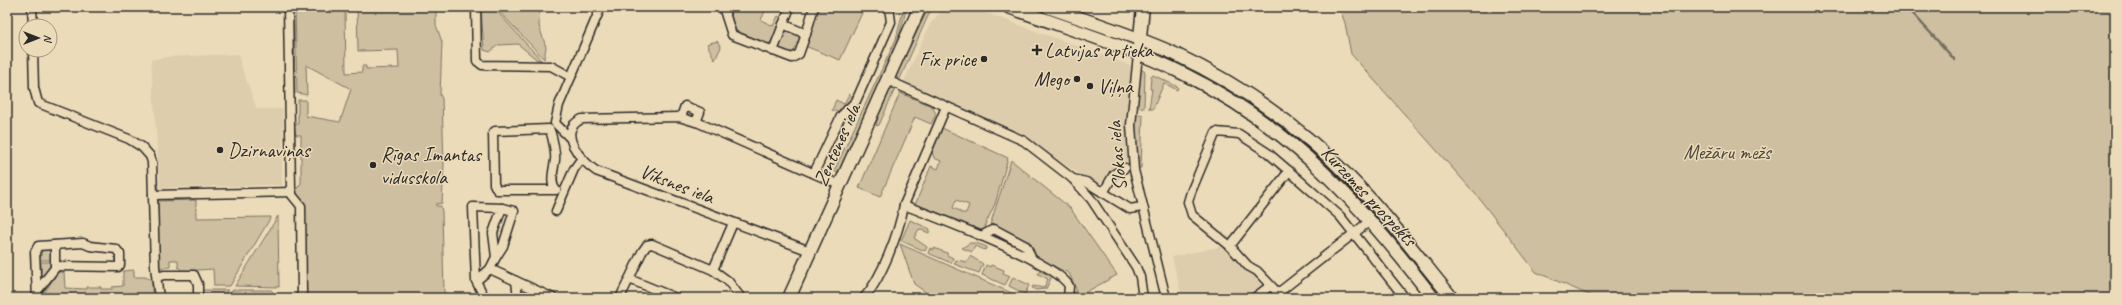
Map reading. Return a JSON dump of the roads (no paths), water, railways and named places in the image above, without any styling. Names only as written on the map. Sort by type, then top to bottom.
[{"type":"main road","points":[[910,31],[911,7]]},
{"type":"main road","name":"Zentenes iela","points":[[790,298],[920,7]]},
{"type":"main road","name":"Kurzemes prospekts","points":[[1009,7],[1138,54],[1203,84],[1265,122],[1316,164],[1346,193],[1371,220],[1433,298]]},
{"type":"main road","name":"Kurzemes prospekts","points":[[1048,7],[1179,56],[1236,88],[1275,113],[1309,140],[1364,193],[1452,298]]},
{"type":"main road","name":"Slokas iela","points":[[1138,54],[1143,7]]},
{"type":"street","points":[[32,7],[33,18]]},
{"type":"street","points":[[288,7],[292,192],[300,206],[302,292],[300,298]]},
{"type":"street","points":[[476,7],[476,61],[482,65],[551,66],[571,77],[601,7]]},
{"type":"street","points":[[722,7],[732,35],[792,58],[798,54],[814,7]]},
{"type":"street","points":[[773,51],[790,7]]},
{"type":"street","points":[[814,173],[841,116],[856,101],[891,22],[889,7]]},
{"type":"street","points":[[783,24],[806,34]]},
{"type":"street","name":"Slokas iela","points":[[1138,54],[1131,110],[1131,140],[1134,170],[1142,207],[1166,298]]},
{"type":"street","points":[[33,58],[34,88],[38,102],[129,139],[142,147],[150,156],[152,162],[156,277],[159,298]]},
{"type":"street","name":"Vīksnes iela","points":[[571,77],[557,109],[555,123],[569,137],[571,143],[582,158],[596,171],[810,251]]},
{"type":"street","points":[[887,80],[1024,141],[1073,179],[1091,200],[1136,267],[1140,277],[1143,298]]},
{"type":"street","points":[[681,117],[685,106],[700,112],[696,122]]},
{"type":"street","points":[[869,298],[900,228],[904,205],[946,107]]},
{"type":"street","points":[[569,137],[576,122],[582,119],[681,117],[696,122],[840,185]]},
{"type":"street","points":[[549,129],[552,133],[556,158],[552,178],[553,188],[556,190],[513,191],[497,190],[494,188],[493,133],[495,131],[549,129]]},
{"type":"street","points":[[1371,220],[1355,233],[1277,296],[1261,274],[1248,266],[1230,246],[1197,220],[1189,207],[1191,192],[1213,136],[1216,132],[1239,134],[1268,153],[1340,216],[1355,233],[1405,298]]},
{"type":"street","points":[[556,211],[576,165],[582,158]]},
{"type":"street","points":[[1103,192],[1114,174],[1125,168]]},
{"type":"street","points":[[1230,246],[1289,171]]},
{"type":"street","points":[[1073,179],[1082,180],[1130,208],[1142,207]]},
{"type":"street","points":[[153,195],[292,192]]},
{"type":"street","points":[[904,205],[981,236],[1032,259],[1064,278],[1069,286],[1068,298]]},
{"type":"street","points":[[476,281],[490,269],[503,246],[514,211],[502,208],[473,207],[476,281],[485,298]]},
{"type":"street","points":[[496,257],[493,233],[502,208]]},
{"type":"street","points":[[713,270],[732,223]]},
{"type":"street","points":[[981,236],[994,229],[1026,246],[1032,259]]},
{"type":"street","points":[[37,295],[35,250],[38,246],[83,243],[116,249],[120,254],[120,265],[118,266],[55,266]]},
{"type":"street","points":[[620,298],[647,245],[652,244],[713,270],[728,282],[741,298]]},
{"type":"street","points":[[37,295],[55,266],[55,245]]},
{"type":"street","points":[[490,269],[553,298]]},
{"type":"street","points":[[156,277],[164,275],[194,275],[198,284],[198,298]]},
{"type":"street","points":[[629,279],[676,298]]},
{"type":"street","points":[[516,281],[518,298]]},
{"type":"street","points":[[1254,298],[1270,286]]},
{"type":"street","points":[[864,298],[873,288]]},
{"type":"waterway","points":[[1907,7],[1955,60]]},
{"type":"place","name":"Latvijas aptieka","points":[[1037,50]]},
{"type":"place","name":"Fix price","points":[[984,59]]},
{"type":"place","name":"Mego","points":[[1077,79]]},
{"type":"place","name":"Viļņa","points":[[1090,86]]},
{"type":"place","name":"Dzirnaviņas","points":[[220,150]]},
{"type":"place","name":"Rīgas Imantas vidusskola","points":[[373,165]]},
{"type":"park label","name":"Mežāru mežs","points":[[1727,152]]}]
